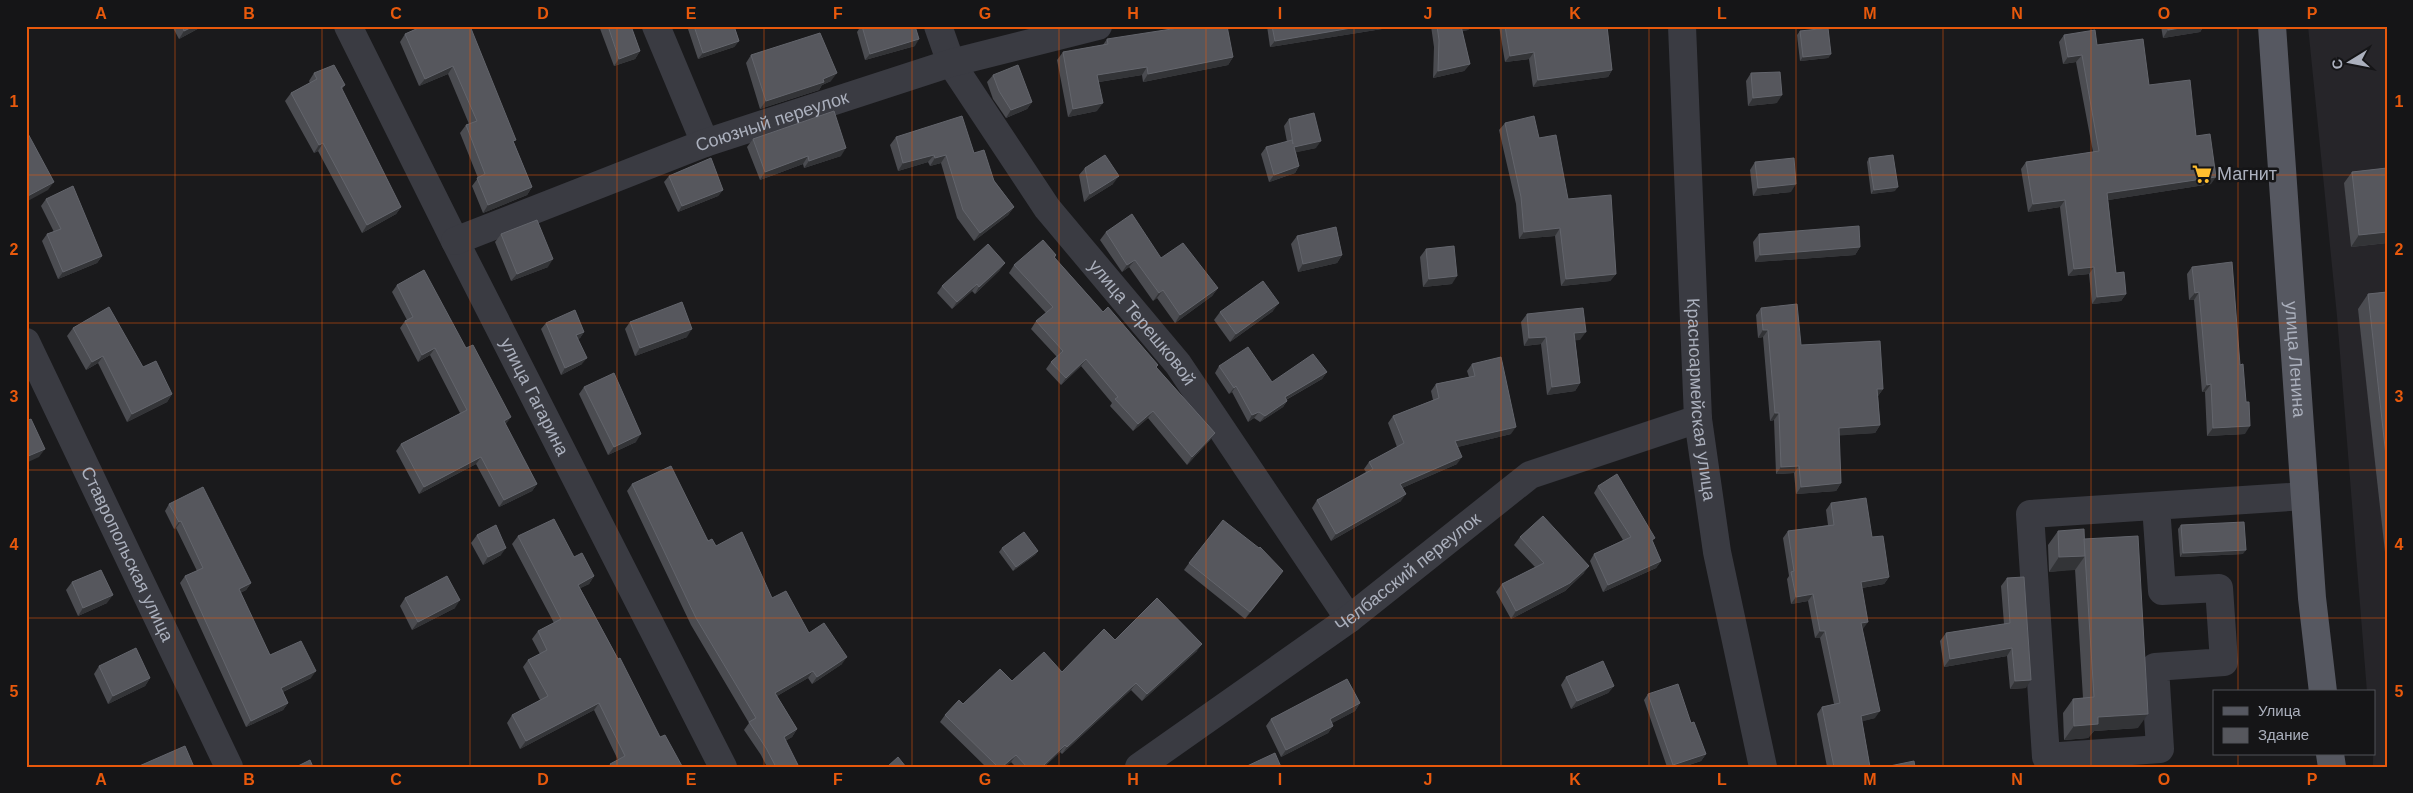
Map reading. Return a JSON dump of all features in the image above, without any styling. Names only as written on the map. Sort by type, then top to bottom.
[{"type":"main road","name":"улица Ленина","points":[[2272,26],[2312,598],[2323,690]]},
{"type":"street","name":"улица Гагарина","points":[[348,26],[455,241],[723,767]]},
{"type":"street","points":[[656,26],[705,144]]},
{"type":"street","name":"улица Терешковой","points":[[938,26],[952,63],[1047,208],[1178,364],[1349,619]]},
{"type":"street","name":"Союзный переулок","points":[[455,241],[705,144],[952,63],[1098,26]]},
{"type":"street","name":"Красноармейская улица","points":[[1682,26],[1698,419],[1717,552],[1763,767]]},
{"type":"street","name":"Ставропольская улица","points":[[26,342],[230,767]]},
{"type":"street","name":"Челбасский переулок","points":[[1138,767],[1349,619],[1530,475],[1698,419]]},
{"type":"street","points":[[2156,506],[2162,591],[2219,588],[2224,662],[2155,667],[2160,749],[2046,757],[2030,514],[2305,496]]},
{"type":"shaded area","points":[[2308,26],[2387,26],[2387,767],[2373,767],[2373,756],[2376,756],[2376,690],[2367,690],[2337,316]]},
{"type":"building","points":[[182,26],[194,26],[184,31]]},
{"type":"building","points":[[423,26],[470,26],[516,140],[513,141],[532,187],[488,205],[477,178],[485,174],[466,125],[477,121],[453,66],[425,79],[405,34]]},
{"type":"building","points":[[608,26],[631,26],[640,51],[619,59]]},
{"type":"building","points":[[694,26],[734,26],[739,41],[703,53]]},
{"type":"building","points":[[862,26],[915,26],[919,39],[870,54]]},
{"type":"building","points":[[1191,26],[1227,26],[1233,57],[1148,74],[1147,67],[1097,75],[1103,103],[1073,109],[1063,52],[1108,44],[1107,39]]},
{"type":"building","points":[[1272,26],[1363,26],[1275,41]]},
{"type":"building","points":[[1437,26],[1461,26],[1470,64],[1438,71],[1439,40]]},
{"type":"building","points":[[1505,26],[1607,26],[1612,70],[1538,80],[1534,52],[1510,56]]},
{"type":"building","points":[[2168,26],[2193,26],[2168,30]]},
{"type":"building","points":[[1828,28],[1831,54],[1803,57],[1800,31]]},
{"type":"building","points":[[2095,30],[2097,45],[2143,39],[2149,85],[2190,80],[2196,136],[2210,134],[2216,177],[2107,193],[2116,273],[2124,272],[2126,294],[2097,297],[2094,267],[2074,269],[2065,200],[2033,204],[2026,162],[2099,151],[2082,55],[2068,57],[2064,35]]},
{"type":"building","points":[[820,33],[837,73],[823,79],[824,82],[766,101],[751,55]]},
{"type":"building","points":[[334,65],[345,85],[341,87],[401,207],[367,225],[323,143],[319,145],[291,93],[317,79],[314,73]]},
{"type":"building","points":[[1018,65],[1032,102],[1011,110],[999,91],[993,75]]},
{"type":"building","points":[[1780,72],[1782,95],[1753,98],[1751,73]]},
{"type":"building","points":[[834,111],[846,148],[809,161],[808,156],[765,172],[753,139]]},
{"type":"building","points":[[1314,113],[1321,141],[1294,147],[1299,166],[1274,175],[1266,147],[1292,140],[1293,144],[1289,119]]},
{"type":"building","points":[[962,116],[974,153],[984,150],[994,181],[1014,207],[980,233],[963,210],[946,155],[935,158],[934,155],[903,163],[896,137]]},
{"type":"building","points":[[1534,116],[1539,138],[1556,135],[1568,199],[1611,195],[1616,274],[1566,279],[1560,228],[1524,232],[1521,197],[1505,123]]},
{"type":"building","points":[[26,130],[54,182],[26,197]]},
{"type":"building","points":[[1105,155],[1119,176],[1090,194],[1085,168]]},
{"type":"building","points":[[1893,155],[1898,187],[1874,190],[1869,158]]},
{"type":"building","points":[[711,158],[723,190],[682,206],[669,176]]},
{"type":"building","points":[[1794,158],[1796,184],[1758,188],[1755,162]]},
{"type":"building","points":[[2387,168],[2387,232],[2359,235],[2352,172]]},
{"type":"building","points":[[73,186],[102,256],[63,272],[47,234],[61,229],[46,199]]},
{"type":"building","points":[[1132,214],[1161,258],[1183,243],[1218,288],[1180,315],[1163,290],[1159,293],[1135,260],[1127,265],[1106,232]]},
{"type":"building","points":[[537,220],[553,259],[517,274],[501,234]]},
{"type":"building","points":[[1859,226],[1860,247],[1760,255],[1759,234]]},
{"type":"building","points":[[1336,227],[1342,255],[1303,264],[1297,236]]},
{"type":"building","points":[[1043,240],[1056,255],[1054,257],[1103,312],[1108,307],[1158,365],[1156,367],[1215,433],[1192,457],[1153,411],[1138,424],[1115,399],[1118,397],[1086,359],[1066,378],[1051,362],[1063,351],[1036,321],[1053,307],[1014,265]]},
{"type":"building","points":[[988,244],[1005,263],[979,287],[977,284],[957,302],[942,286]]},
{"type":"building","points":[[1454,246],[1457,276],[1429,279],[1426,249]]},
{"type":"building","points":[[2232,262],[2240,365],[2243,364],[2246,402],[2249,402],[2250,426],[2213,428],[2211,384],[2207,385],[2199,292],[2195,293],[2192,267]]},
{"type":"building","points":[[424,270],[466,348],[473,345],[511,417],[504,421],[537,484],[504,500],[481,457],[424,487],[401,444],[467,410],[435,348],[422,355],[405,321],[413,317],[397,285]]},
{"type":"building","points":[[1263,281],[1279,303],[1236,334],[1220,312]]},
{"type":"building","points":[[2387,292],[2387,465],[2368,294]]},
{"type":"building","points":[[682,302],[692,329],[640,348],[630,322]]},
{"type":"building","points":[[1797,304],[1801,345],[1880,341],[1883,389],[1877,389],[1880,425],[1839,428],[1841,483],[1801,487],[1799,466],[1781,467],[1779,413],[1775,413],[1768,330],[1763,330],[1761,308]]},
{"type":"building","points":[[109,307],[143,367],[156,361],[172,394],[132,414],[103,356],[92,362],[73,328]]},
{"type":"building","points":[[1583,308],[1586,332],[1574,333],[1580,383],[1552,387],[1546,337],[1529,338],[1527,314]]},
{"type":"building","points":[[575,310],[584,332],[576,335],[587,358],[565,368],[546,323]]},
{"type":"building","points":[[1248,347],[1272,382],[1313,354],[1327,372],[1285,397],[1287,401],[1265,416],[1259,412],[1252,415],[1236,386],[1234,388],[1219,366]]},
{"type":"building","points":[[1501,357],[1516,427],[1455,441],[1462,457],[1400,484],[1406,494],[1336,534],[1317,500],[1373,469],[1369,462],[1404,443],[1393,416],[1439,398],[1436,384],[1475,376],[1472,364]]},
{"type":"building","points":[[614,373],[641,434],[614,447],[584,387]]},
{"type":"building","points":[[31,419],[45,449],[26,457],[26,421]]},
{"type":"building","points":[[671,466],[708,541],[712,539],[716,546],[742,532],[772,598],[786,591],[809,633],[824,623],[847,657],[817,677],[813,671],[775,693],[797,729],[784,737],[799,767],[776,767],[749,722],[756,718],[696,618],[632,484]]},
{"type":"building","points":[[1617,474],[1655,538],[1652,540],[1661,561],[1608,585],[1594,554],[1631,537],[1598,486]]},
{"type":"building","points":[[203,487],[251,583],[239,589],[270,655],[301,641],[316,671],[281,688],[288,703],[251,721],[185,576],[203,568],[181,521],[179,522],[169,504]]},
{"type":"building","points":[[1866,498],[1872,537],[1883,536],[1889,577],[1861,582],[1868,622],[1861,623],[1880,711],[1861,716],[1870,767],[1834,767],[1822,707],[1840,703],[1825,631],[1820,631],[1813,594],[1796,597],[1791,572],[1794,571],[1788,531],[1834,525],[1831,503]]},
{"type":"building","points":[[1543,516],[1589,566],[1570,583],[1516,611],[1502,584],[1544,563],[1520,537]]},
{"type":"building","points":[[554,519],[574,557],[582,553],[594,576],[578,585],[618,659],[620,658],[660,737],[665,735],[682,766],[612,767],[610,764],[625,756],[599,703],[526,741],[512,715],[548,696],[528,660],[547,650],[538,631],[561,619],[518,536]]},
{"type":"building","points":[[1223,520],[1260,547],[1283,571],[1250,612],[1189,563]]},
{"type":"building","points":[[2244,522],[2246,550],[2183,553],[2181,525]]},
{"type":"building","points":[[496,525],[506,548],[488,557],[477,535]]},
{"type":"building","points":[[2084,529],[2085,556],[2059,557],[2058,531]]},
{"type":"building","points":[[1024,532],[1038,551],[1016,567],[1002,548]]},
{"type":"building","points":[[2138,536],[2148,714],[2098,717],[2098,724],[2074,726],[2073,699],[2094,697],[2084,539]]},
{"type":"building","points":[[101,570],[113,595],[83,608],[72,582]]},
{"type":"building","points":[[447,576],[460,600],[418,622],[405,598]]},
{"type":"building","points":[[2024,577],[2031,680],[2015,681],[2012,648],[1950,659],[1946,633],[2010,623],[2007,578]]},
{"type":"building","points":[[1157,598],[1202,644],[1147,694],[1136,683],[1067,747],[1065,745],[1042,767],[1027,767],[1016,755],[1002,767],[998,767],[945,715],[959,700],[963,704],[1000,669],[1012,681],[1044,652],[1062,672],[1104,629],[1115,640]]},
{"type":"building","points":[[136,648],[150,678],[113,696],[99,666]]},
{"type":"building","points":[[1603,661],[1614,686],[1577,701],[1566,677]]},
{"type":"building","points":[[1347,679],[1360,703],[1330,719],[1333,726],[1286,750],[1271,719]]},
{"type":"building","points":[[1678,684],[1691,723],[1694,722],[1706,754],[1673,765],[1648,694]]},
{"type":"building","points":[[185,746],[194,767],[137,767]]},
{"type":"building","points":[[1275,753],[1281,767],[1245,767]]},
{"type":"building","points":[[898,757],[906,767],[887,767]]},
{"type":"building","points":[[310,760],[313,767],[296,767]]},
{"type":"building","points":[[1914,761],[1915,767],[1885,767]]},
{"type":"place","name":"Магнит","points":[[2202,174]]}]
